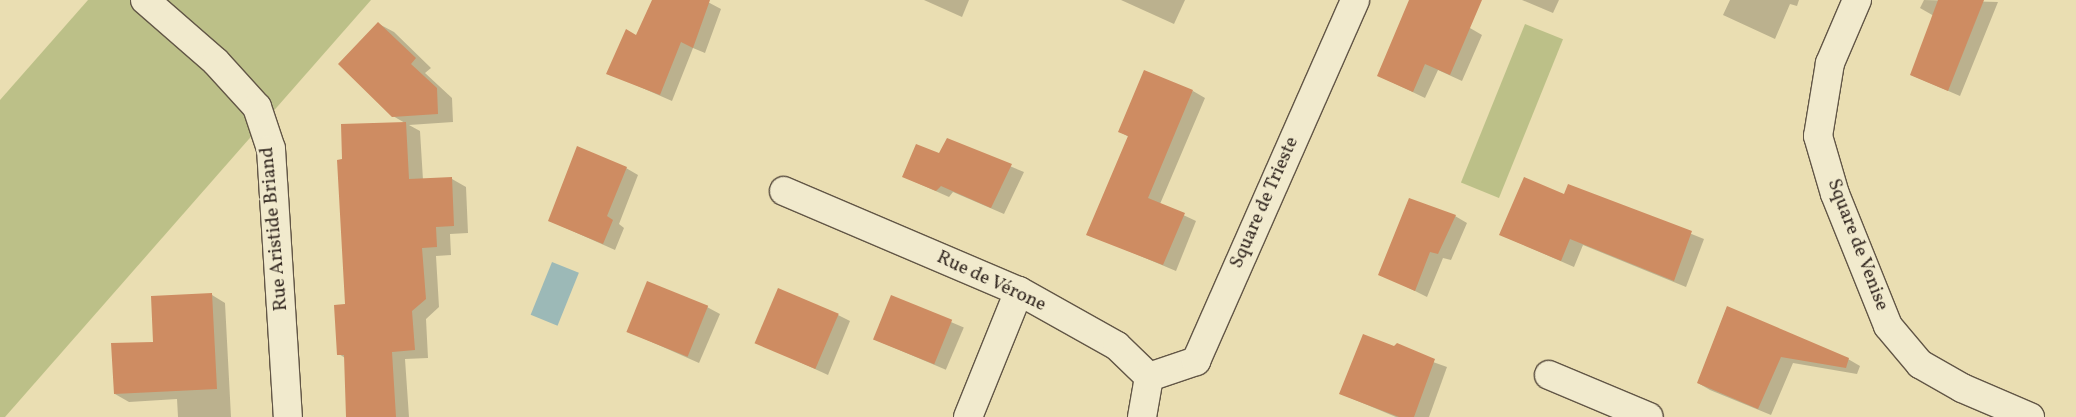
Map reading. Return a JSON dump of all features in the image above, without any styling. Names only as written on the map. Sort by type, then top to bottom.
[{"type":"street","name":"Rue Aristide Briand","points":[[145,0],[216,62],[256,107],[271,149],[288,417]]},
{"type":"street","name":"Square de Trieste","points":[[1149,377],[1196,361],[1355,0]]},
{"type":"street","name":"Square de Venise","points":[[1857,0],[1830,63],[1818,136],[1835,194],[1888,326],[1920,364],[1962,388],[2030,417]]},
{"type":"street","name":"Rue de Vérone","points":[[784,191],[1019,291],[1116,346],[1149,377]]},
{"type":"street","points":[[968,417],[1019,291]]},
{"type":"street","points":[[1549,375],[1650,417]]},
{"type":"street","points":[[1142,417],[1149,377]]},
{"type":"green space","points":[[88,0],[371,0],[5,417],[0,417],[0,100]]},
{"type":"green space","points":[[1525,24],[1563,39],[1499,198],[1461,183]]},
{"type":"water","points":[[552,262],[579,273],[558,326],[531,315]]},
{"type":"building","points":[[652,0],[710,0],[693,48],[681,42],[660,95],[606,74],[626,29],[636,35]]},
{"type":"building","points":[[1409,0],[1482,0],[1450,75],[1425,64],[1413,92],[1377,76]]},
{"type":"building","points":[[1938,0],[1984,0],[1948,91],[1910,75]]},
{"type":"building","points":[[378,22],[416,58],[411,64],[437,88],[438,114],[392,117],[338,64]]},
{"type":"building","points":[[1144,70],[1193,90],[1148,198],[1185,213],[1163,265],[1086,235],[1128,136],[1118,132]]},
{"type":"building","points":[[406,122],[409,179],[452,177],[454,226],[436,227],[437,247],[422,248],[426,299],[412,311],[415,350],[392,352],[396,417],[346,417],[344,355],[337,355],[334,305],[345,304],[337,160],[342,159],[341,124]]},
{"type":"building","points":[[947,138],[1012,164],[991,208],[941,186],[936,191],[902,177],[916,144],[939,153]]},
{"type":"building","points":[[577,146],[627,167],[607,216],[613,220],[603,244],[548,221]]},
{"type":"building","points":[[1524,177],[1564,194],[1568,184],[1692,231],[1674,281],[1570,239],[1561,261],[1499,235]]},
{"type":"building","points":[[1409,198],[1456,215],[1438,254],[1430,252],[1415,291],[1378,275]]},
{"type":"building","points":[[647,281],[708,306],[688,357],[626,332]]},
{"type":"building","points":[[778,288],[839,314],[815,369],[755,343]]},
{"type":"building","points":[[212,293],[217,389],[114,394],[111,343],[153,342],[151,296]]},
{"type":"building","points":[[891,295],[952,320],[934,364],[873,340]]},
{"type":"building","points":[[1727,306],[1849,358],[1846,368],[1781,357],[1758,409],[1697,383]]},
{"type":"building","points":[[1363,334],[1394,346],[1397,343],[1435,359],[1414,417],[1399,417],[1339,394]]}]
